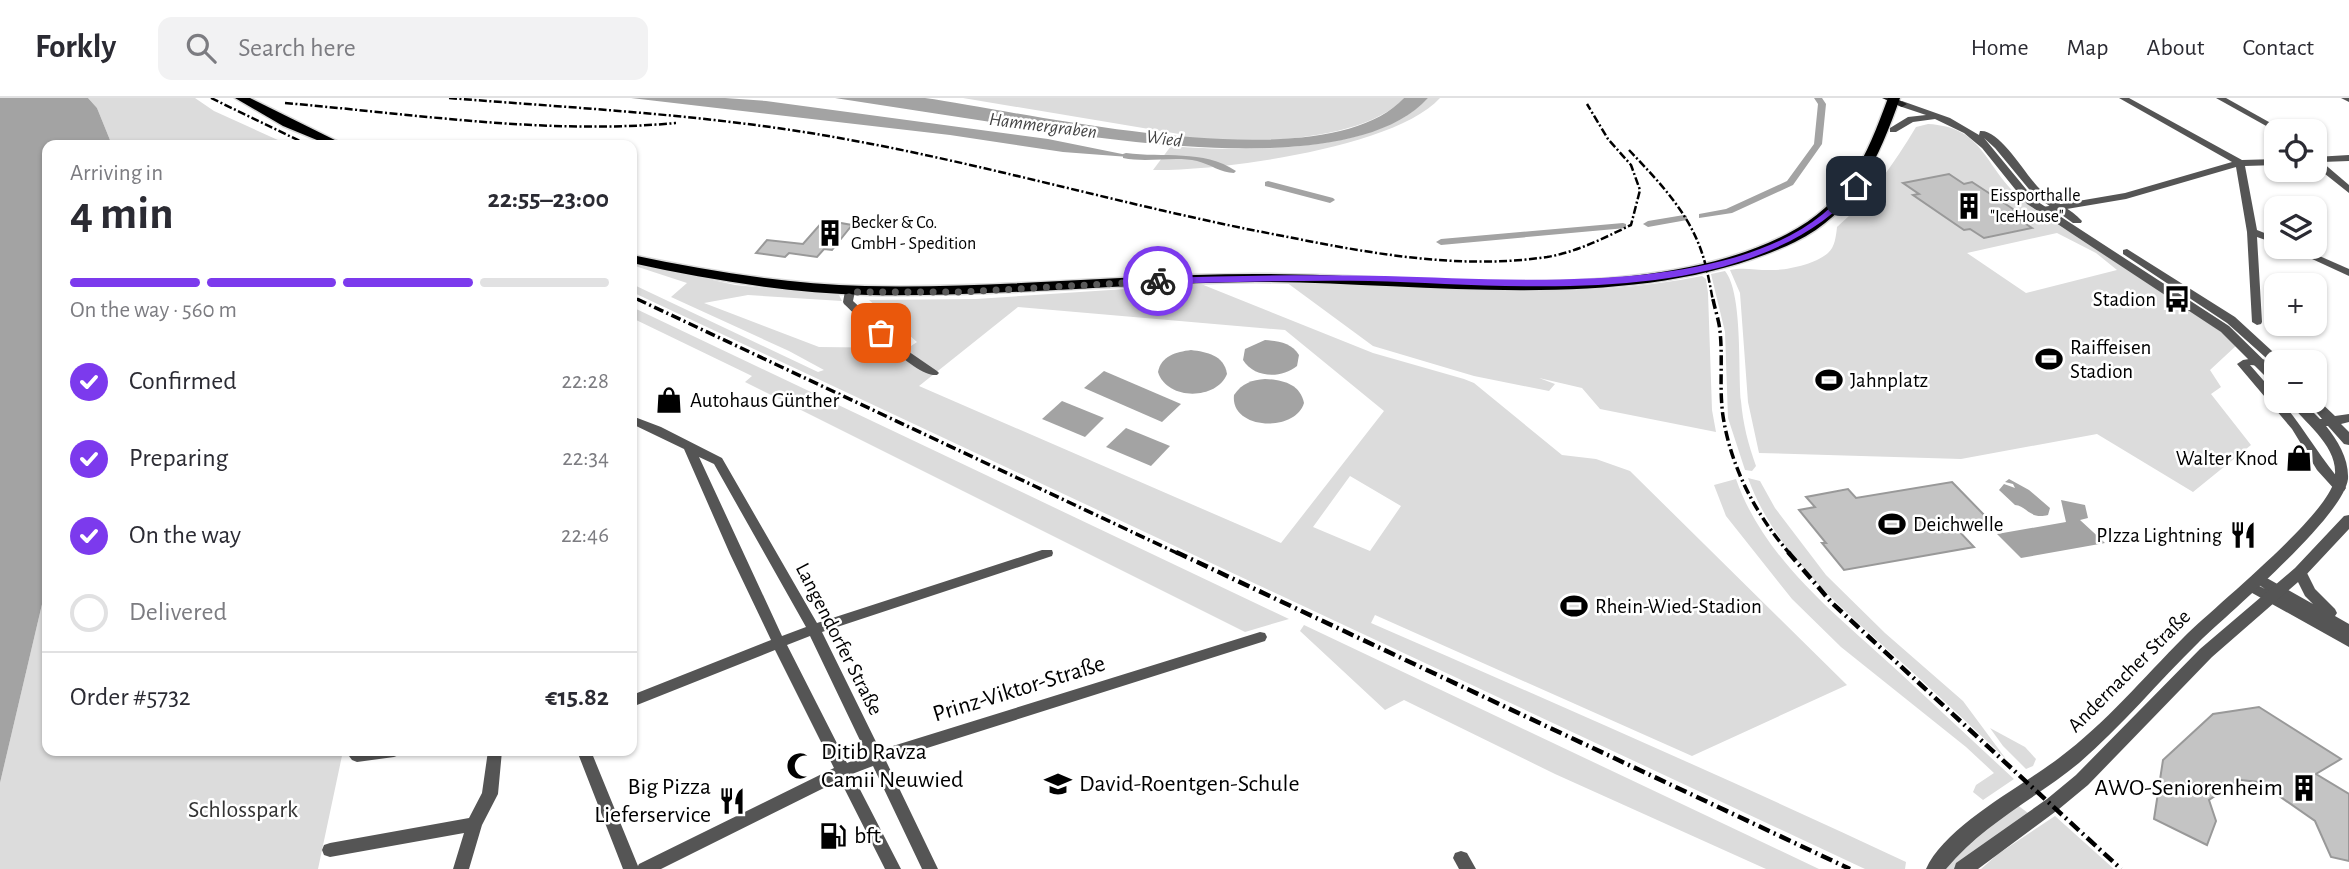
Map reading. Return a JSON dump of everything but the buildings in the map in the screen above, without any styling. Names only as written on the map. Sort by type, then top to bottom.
[{"type":"main road","points":[[241,98],[287,123],[327,140]]},
{"type":"main road","points":[[637,260],[745,282],[850,292],[962,292],[1253,278],[1544,283],[1648,277],[1720,264],[1780,243],[1825,217],[1843,201],[1875,164],[1893,130],[1896,100]]},
{"type":"main road","points":[[1860,180],[1896,100]]},
{"type":"street","points":[[2123,98],[2240,163]]},
{"type":"street","points":[[2220,98],[2264,122]]},
{"type":"street","points":[[1896,100],[1944,120],[1978,139],[2012,183],[2043,210],[2062,215],[2206,302],[2238,326],[2264,351]]},
{"type":"street","points":[[1896,100],[1961,120],[1989,136],[2032,187],[2062,215],[2218,324],[2264,366]]},
{"type":"street","points":[[1893,130],[1915,118],[1944,120]]},
{"type":"street","points":[[2327,160],[2349,158]]},
{"type":"street","points":[[2062,215],[2240,163],[2264,162]]},
{"type":"street","points":[[2240,163],[2252,232],[2257,322]]},
{"type":"street","points":[[2327,171],[2349,190]]},
{"type":"street","points":[[2062,215],[2126,196]]},
{"type":"street","points":[[2252,232],[2264,236]]},
{"type":"street","points":[[2318,259],[2349,273]]},
{"type":"street","points":[[850,292],[848,302],[898,349],[933,373]]},
{"type":"street","points":[[2264,362],[2243,364],[2297,427],[2321,467],[2340,488]]},
{"type":"street","points":[[2311,413],[2349,441]]},
{"type":"street","points":[[2320,413],[2339,458],[2342,475],[2340,488]]},
{"type":"street","points":[[2325,424],[2349,418]]},
{"type":"street","name":"Langendorfer Straße","points":[[637,422],[718,461],[814,629],[930,869]]},
{"type":"street","points":[[689,446],[716,513],[893,869]]},
{"type":"street","points":[[2339,458],[2349,470]]},
{"type":"street","name":"Andernacher Straße","points":[[1935,869],[1955,844],[1982,821],[2065,764],[2091,742],[2197,634],[2254,582],[2340,488]]},
{"type":"street","name":"Andernacher Straße","points":[[1963,869],[2062,797],[2206,653],[2300,572],[2349,520]]},
{"type":"street","points":[[637,699],[814,629],[1047,553]]},
{"type":"street","points":[[2300,572],[2314,598],[2349,630]]},
{"type":"street","points":[[2254,582],[2349,630]]},
{"type":"street","points":[[2276,594],[2349,642]]},
{"type":"street","name":"Prinz-Viktor-Straße","points":[[645,869],[845,770],[876,758],[1260,637]]},
{"type":"street","points":[[461,869],[474,824],[490,793],[494,756]]},
{"type":"street","points":[[586,756],[631,869]]},
{"type":"street","points":[[330,850],[474,824]]},
{"type":"green space","points":[[88,98],[195,98],[214,111],[278,140],[110,140],[97,108]]},
{"type":"green space","points":[[963,98],[1404,98],[1385,113],[1359,125],[1329,133],[1297,138],[1232,141],[1178,137],[1179,134]]},
{"type":"green space","points":[[1428,98],[1440,98],[1417,115],[1386,130],[1347,143],[1261,161],[1153,170],[1171,146],[1270,148],[1343,139],[1376,130],[1405,116]]},
{"type":"green space","points":[[1928,124],[1946,127],[1971,139],[2005,182],[2035,210],[2135,273],[2238,344],[2210,370],[2221,387],[2211,394],[2251,445],[2193,492],[2097,434],[1961,459],[1759,453],[1748,402],[1740,293],[1730,270],[1792,268],[1823,257],[1834,245],[1837,227],[1860,205],[1880,180],[1916,127]],"holes":[[[2057,233],[2096,253],[2117,270],[2026,293],[1967,253]]]},
{"type":"green space","points":[[637,263],[735,285],[839,295],[842,301],[748,295],[704,303],[819,347],[908,348],[917,342],[869,300],[976,299],[1201,284],[1373,353],[1474,383],[1562,455],[1596,459],[1630,471],[1847,685],[1692,756],[1375,615],[1371,623],[1840,831],[1906,862],[1905,869],[1865,869],[637,294],[637,286],[818,372],[824,370],[671,297],[687,283],[637,267]],"holes":[[[1018,307],[1285,330],[1384,411],[1281,543],[919,386]],[[1350,476],[1401,506],[1370,551],[1313,527]]]},
{"type":"green space","points":[[1725,271],[1735,296],[1742,409],[1756,466],[1752,471],[1745,470],[1728,418],[1725,332],[1711,274]]},
{"type":"green space","points":[[1702,276],[1706,279],[1708,293],[1712,410],[1716,432],[1600,409],[1582,388],[1539,378],[1555,384],[1549,391],[1474,376],[1373,346],[1286,282],[1547,291],[1651,284]]},
{"type":"green space","points":[[637,309],[1289,619],[1245,632],[745,382],[752,376],[637,320]]},
{"type":"green space","points":[[1748,478],[1760,481],[1775,508],[1826,575],[1885,633],[1963,701],[2006,759],[1816,582],[1777,533],[1760,506]]},
{"type":"green space","points":[[1736,479],[1765,536],[1806,585],[2014,779],[1983,800],[1973,792],[1976,785],[1994,773],[1966,747],[1841,647],[1792,599],[1726,516],[1714,485]]},
{"type":"green space","name":"Schlosspark","points":[[42,604],[42,756],[342,756],[318,869],[0,869],[0,783]]},
{"type":"green space","points":[[1304,625],[1819,869],[1766,869],[1555,774],[1404,700],[1385,710],[1300,631]]},
{"type":"green space","points":[[1990,728],[2025,747],[2036,759],[2033,766],[2026,769],[2003,746]]},
{"type":"green space","points":[[2016,804],[2028,813],[1955,869],[1945,869],[1963,845]]},
{"type":"green space","points":[[2055,816],[2114,869],[1981,869],[1998,854]]},
{"type":"water","points":[[0,98],[88,98],[97,108],[110,140],[42,140],[42,604],[0,783]]},
{"type":"water","points":[[631,98],[766,101],[1048,139],[1142,158],[1063,152],[950,135]]},
{"type":"water","name":"Wied","points":[[835,98],[925,98],[1103,127],[1175,136],[1246,140],[1311,136],[1365,123],[1404,98],[1428,98],[1392,124],[1344,140],[1287,147],[1226,148],[1163,145],[1103,138]]},
{"type":"water","points":[[1265,340],[1280,342],[1293,348],[1299,355],[1297,366],[1283,373],[1268,375],[1248,366],[1243,360],[1245,349]]},
{"type":"water","points":[[1191,350],[1209,353],[1219,359],[1227,374],[1222,383],[1213,389],[1192,394],[1171,388],[1163,381],[1158,372],[1162,362],[1175,354]]},
{"type":"water","points":[[1104,371],[1181,404],[1162,422],[1084,388]]},
{"type":"water","points":[[1265,379],[1284,382],[1299,391],[1304,403],[1298,413],[1277,423],[1252,421],[1242,415],[1235,407],[1234,395],[1248,383]]},
{"type":"water","points":[[1062,401],[1104,418],[1085,437],[1042,419]]},
{"type":"water","points":[[1126,428],[1170,446],[1151,466],[1106,447]]},
{"type":"water","points":[[2009,479],[2029,490],[2050,508],[2048,515],[2037,516],[2015,505],[1999,490],[2004,484],[2015,488],[2013,484],[2005,482]]},
{"type":"water","points":[[2061,500],[2085,505],[2088,518],[2080,520],[2105,543],[2021,558],[1997,534],[2066,522]]},
{"type":"waterway","name":"Hammergraben","points":[[1702,216],[1729,211],[1790,183],[1818,144],[1822,104],[1818,98]]},
{"type":"waterway","name":"Hammergraben","points":[[1126,156],[1197,158],[1231,171]]},
{"type":"waterway","name":"Hammergraben","points":[[1268,184],[1330,200]]},
{"type":"waterway","name":"Hammergraben","points":[[1648,224],[1684,218]]},
{"type":"waterway","name":"Hammergraben","points":[[1441,242],[1623,226]]},
{"type":"railway","points":[[211,98],[298,140]]},
{"type":"railway","points":[[449,98],[683,117],[822,135],[938,158],[1167,212],[1315,242],[1414,258],[1481,262],[1558,255],[1631,225],[1640,190],[1631,165],[1608,139],[1587,104]]},
{"type":"railway","points":[[285,103],[529,125],[627,126],[676,123]]},
{"type":"railway","points":[[1629,150],[1671,197],[1689,224],[1702,253],[1713,301]]},
{"type":"railway","points":[[637,299],[641,301]]},
{"type":"railway","points":[[637,299],[1179,554]]},
{"type":"railway","points":[[1713,299],[1720,331],[1723,416],[1732,454],[1756,507],[1790,554]]},
{"type":"railway","points":[[1176,552],[1850,869]]},
{"type":"railway","points":[[1788,552],[1832,603],[2121,869]]},
{"type":"way so far","points":[[881,333],[848,302],[850,292],[962,292],[1158,281]]},
{"type":"place","name":"Eissporthalle \"IceHouse\"","points":[[1969,206]]},
{"type":"place","name":"Becker & Co. GmbH - Spedition","points":[[830,233]]},
{"type":"place","name":"Stadion","points":[[2177,299]]},
{"type":"place","name":"Raiffeisen Stadion","points":[[2049,359]]},
{"type":"place","name":"Jahnplatz","points":[[1829,380]]},
{"type":"place","name":"Autohaus Günther","points":[[669,400]]},
{"type":"place","name":"Walter Knod","points":[[2299,458]]},
{"type":"place","name":"Deichwelle","points":[[1892,524]]},
{"type":"place","name":"PIzza Lightning","points":[[2243,535]]},
{"type":"place","name":"Rhein-Wied-Stadion","points":[[1574,606]]},
{"type":"place","name":"Ditib Ravza Camii Neuwied","points":[[800,766]]},
{"type":"place","name":"David-Roentgen-Schule","points":[[1058,784]]},
{"type":"place","name":"AWO-Seniorenheim","points":[[2304,788]]},
{"type":"place","name":"Big Pizza Lieferservice","points":[[732,801]]},
{"type":"place","name":"bft","points":[[833,836]]},
{"type":"route","points":[[1158,281],[1321,278],[1558,283],[1648,277],[1720,264],[1780,243],[1825,217],[1856,186]]}]
